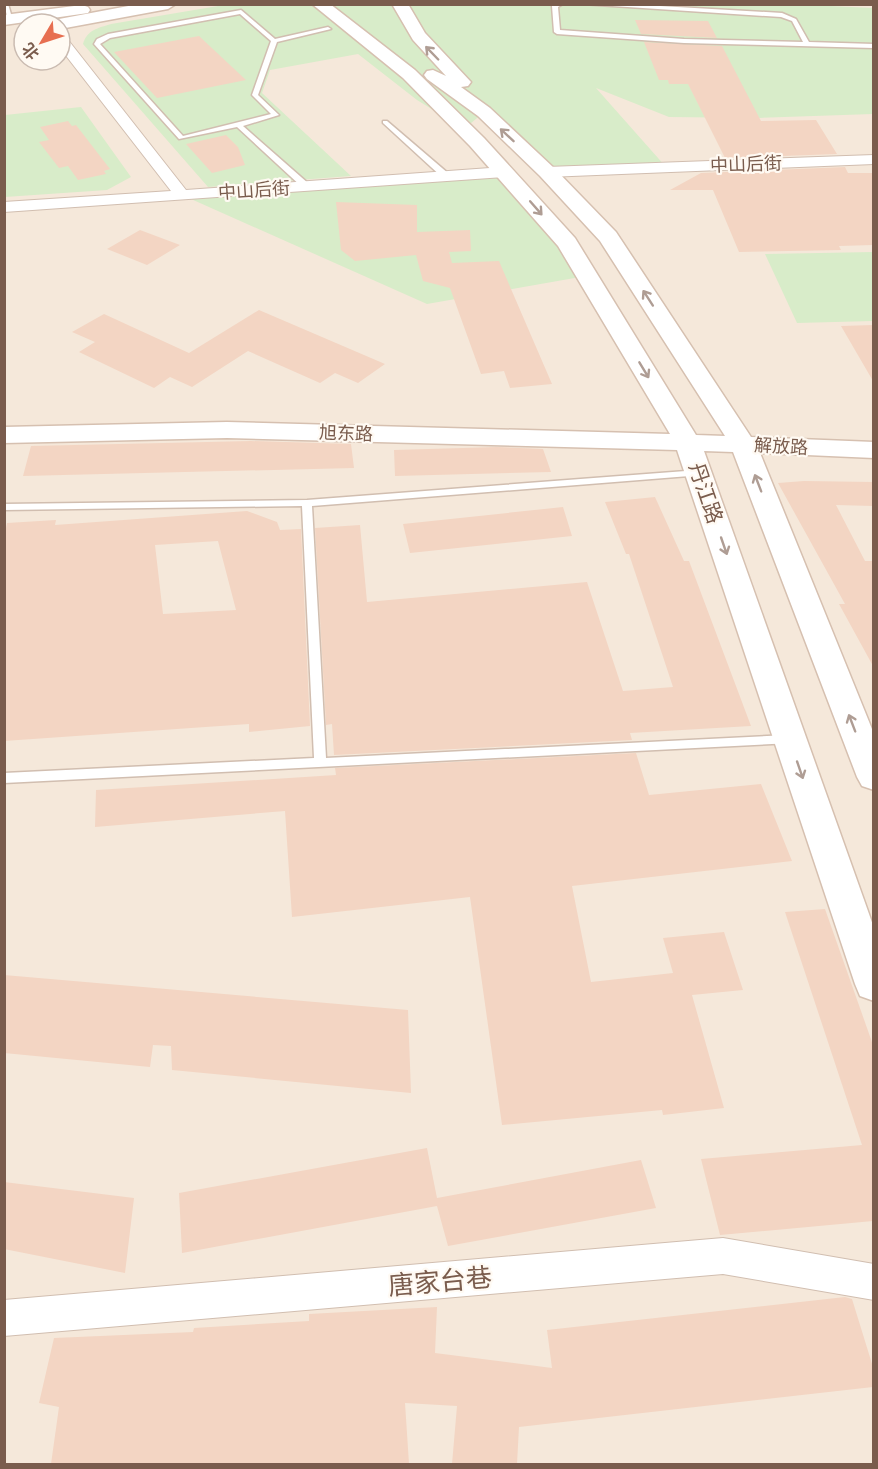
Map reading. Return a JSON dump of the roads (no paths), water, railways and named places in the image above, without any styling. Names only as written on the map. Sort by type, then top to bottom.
[{"type":"main road","points":[[72,15],[113,4]]},
{"type":"main road","points":[[72,18],[168,4]]},
{"type":"main road","points":[[337,4],[417,71]]},
{"type":"main road","points":[[400,4],[424,45],[469,88],[474,120]]},
{"type":"main road","points":[[311,8],[417,71]]},
{"type":"main road","points":[[311,8],[328,29],[398,86],[474,120]]},
{"type":"main road","name":"丹江路","points":[[417,71],[474,120],[547,172],[608,237],[743,444],[873,777]]},
{"type":"main road","name":"丹江路","points":[[474,120],[504,172],[567,243],[688,443],[873,984]]},
{"type":"main road","name":"旭东路","points":[[4,435],[227,430],[688,443]]},
{"type":"main road","name":"解放路","points":[[688,443],[873,450]]},
{"type":"street","points":[[72,54],[182,195]]},
{"type":"street","name":"中山后街","points":[[547,172],[873,159]]},
{"type":"street","name":"中山后街","points":[[4,207],[504,172]]},
{"type":"street","name":"唐家台巷","points":[[4,1318],[723,1256],[873,1282]]},
{"type":"lane","points":[[560,4],[555,6],[557,32],[684,41],[873,46]]},
{"type":"lane","points":[[585,4],[783,15],[794,20],[807,44]]},
{"type":"lane","points":[[241,12],[274,41],[255,95],[276,116],[181,138],[97,45],[99,40],[108,36],[241,12]]},
{"type":"lane","points":[[274,41],[328,29]]},
{"type":"lane","points":[[385,122],[446,176]]},
{"type":"lane","points":[[238,125],[306,186]]},
{"type":"lane","points":[[4,507],[307,503],[699,473]]},
{"type":"lane","points":[[307,503],[320,763]]},
{"type":"lane","points":[[4,778],[790,740]]}]
